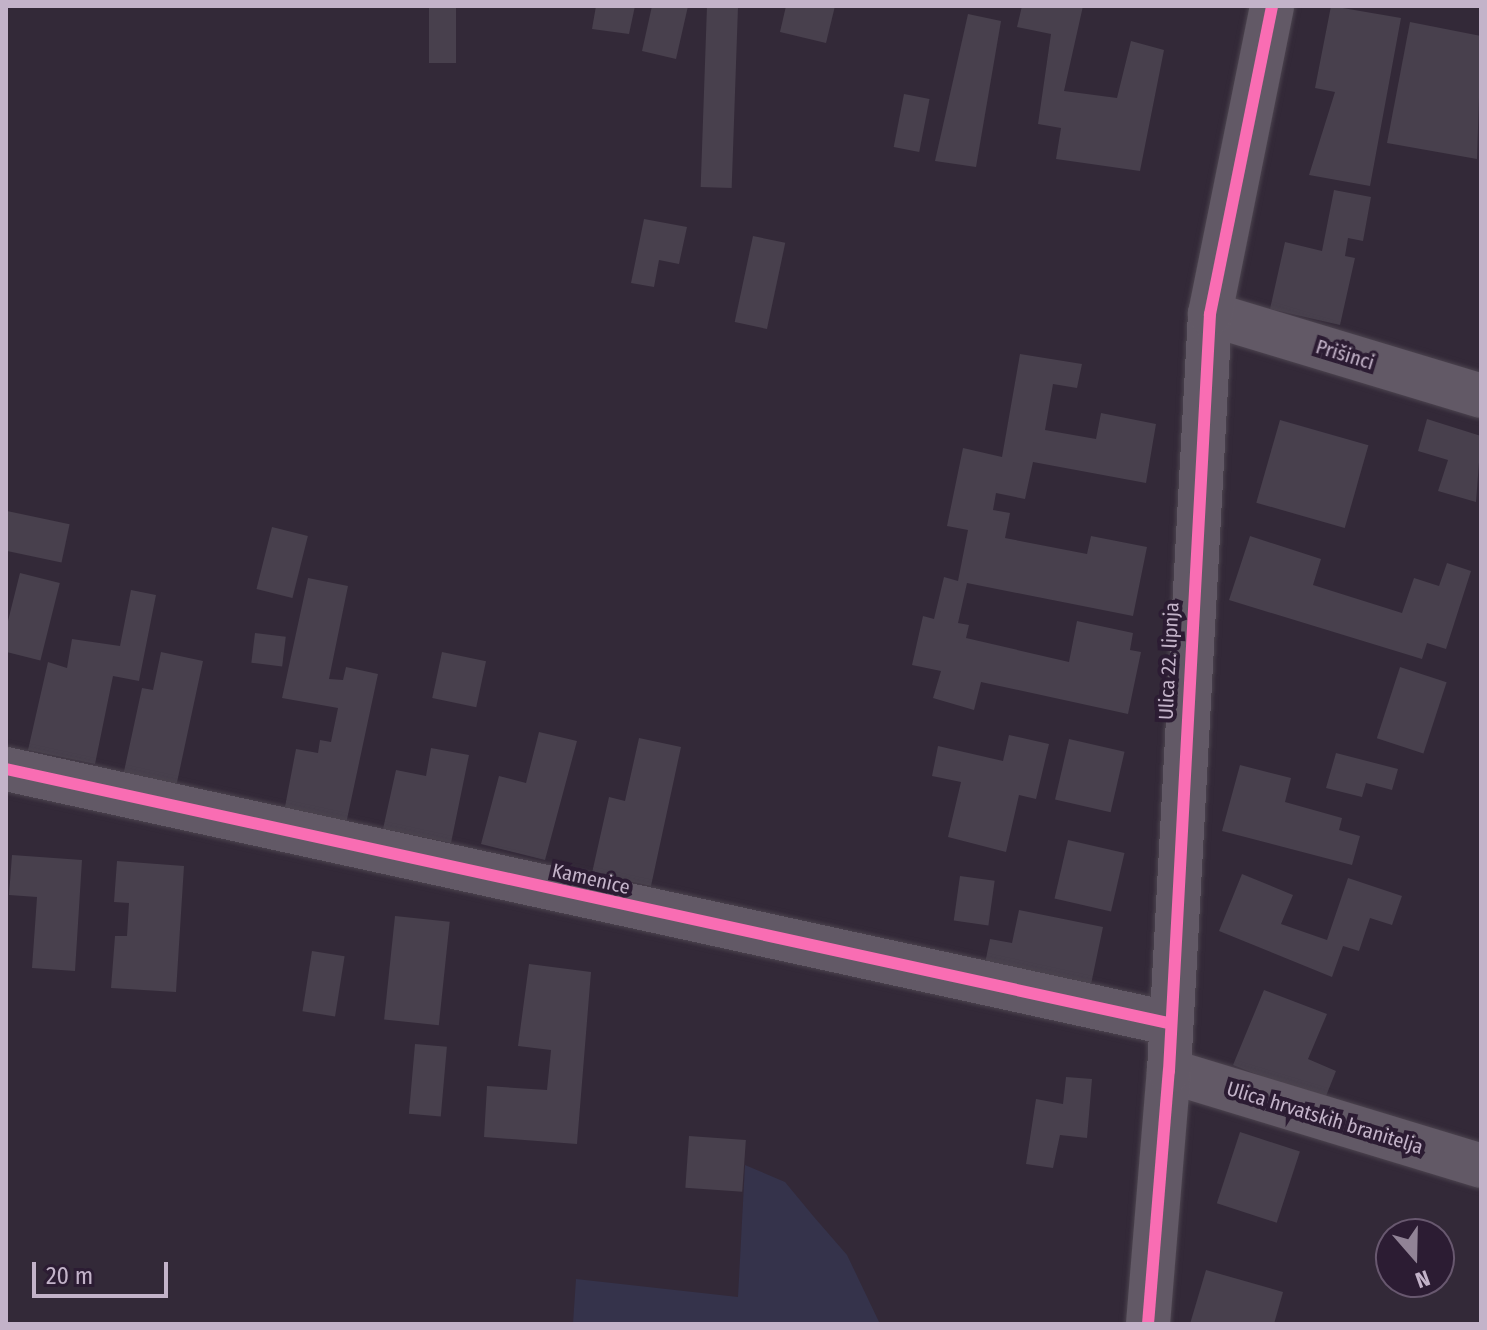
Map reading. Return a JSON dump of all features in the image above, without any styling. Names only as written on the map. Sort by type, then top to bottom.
[{"type":"street","name":"Ulica 22. lipnja","points":[[1148,1324],[1169,1071],[1168,1023],[1210,314],[1272,6]]},
{"type":"street","name":"Prišinci","points":[[1210,314],[1481,396]]},
{"type":"street","name":"Kamenice","points":[[6,769],[1168,1023]]},
{"type":"street","name":"Ulica hrvatskih branitelja","points":[[1169,1071],[1481,1166]]},
{"type":"shaded area","points":[[745,1165],[785,1182],[847,1255],[880,1324],[573,1324],[576,1279],[738,1297]]},
{"type":"building","points":[[429,6],[456,6],[456,63],[429,63]]},
{"type":"building","points":[[596,6],[635,6],[629,34],[592,29]]},
{"type":"building","points":[[652,6],[688,6],[676,59],[642,51]]},
{"type":"building","points":[[707,6],[738,7],[732,188],[701,187]]},
{"type":"building","points":[[786,6],[835,6],[826,43],[780,32]]},
{"type":"building","points":[[1022,6],[1083,6],[1064,91],[1117,98],[1131,41],[1164,50],[1140,171],[1056,159],[1061,128],[1038,124],[1051,34],[1017,27]]},
{"type":"building","points":[[1331,6],[1401,18],[1370,186],[1309,175],[1335,92],[1315,88]]},
{"type":"building","points":[[968,14],[1001,21],[976,167],[935,161]]},
{"type":"building","points":[[1410,22],[1481,36],[1477,159],[1387,143]]},
{"type":"building","points":[[904,94],[930,99],[919,152],[894,147]]},
{"type":"building","points":[[1334,190],[1371,197],[1363,241],[1348,238],[1345,256],[1355,258],[1340,325],[1270,309],[1285,242],[1322,251]]},
{"type":"building","points":[[644,219],[687,227],[679,264],[659,260],[654,287],[631,283]]},
{"type":"building","points":[[753,236],[785,243],[767,329],[735,322]]},
{"type":"building","points":[[1020,354],[1082,364],[1077,388],[1053,384],[1045,430],[1096,439],[1101,413],[1156,424],[1146,483],[1033,462],[1025,499],[996,493],[993,510],[1010,513],[1005,538],[1087,554],[1091,536],[1147,547],[1133,616],[967,583],[958,623],[969,625],[966,638],[1069,662],[1077,621],[1133,633],[1130,650],[1141,652],[1128,714],[981,682],[974,710],[933,698],[941,671],[912,665],[923,616],[934,619],[944,577],[958,581],[968,530],[947,526],[963,448],[1002,457]]},
{"type":"building","points":[[1427,419],[1481,436],[1476,502],[1438,491],[1448,460],[1418,451]]},
{"type":"building","points":[[1280,420],[1368,445],[1345,528],[1256,503]]},
{"type":"building","points":[[7,511],[70,524],[61,562],[6,551]]},
{"type":"building","points":[[272,527],[308,536],[292,598],[257,589]]},
{"type":"building","points":[[1250,536],[1321,559],[1313,585],[1402,613],[1414,578],[1439,586],[1447,563],[1471,571],[1446,649],[1427,643],[1422,659],[1229,600]]},
{"type":"building","points":[[20,573],[60,583],[40,661],[6,652],[6,629]]},
{"type":"building","points":[[308,578],[348,586],[329,679],[343,680],[346,667],[378,674],[346,824],[284,812],[296,749],[318,753],[320,740],[331,742],[338,708],[282,698]]},
{"type":"building","points":[[131,590],[156,595],[139,681],[113,676],[95,764],[28,750],[48,662],[67,668],[72,639],[120,646]]},
{"type":"building","points":[[255,633],[286,637],[282,667],[251,663]]},
{"type":"building","points":[[161,652],[203,661],[176,787],[123,776],[142,688],[153,690]]},
{"type":"building","points":[[442,652],[486,661],[476,707],[432,698]]},
{"type":"building","points":[[1400,667],[1447,682],[1423,753],[1377,738]]},
{"type":"building","points":[[539,732],[577,741],[545,860],[481,844],[499,776],[526,783]]},
{"type":"building","points":[[1009,735],[1049,744],[1036,799],[1019,795],[1006,852],[948,837],[961,782],[932,776],[938,746],[1003,761]]},
{"type":"building","points":[[639,738],[681,747],[651,886],[592,873],[609,797],[625,801]]},
{"type":"building","points":[[1069,739],[1125,752],[1111,812],[1055,799]]},
{"type":"building","points":[[431,748],[469,755],[451,843],[383,829],[396,770],[426,776]]},
{"type":"building","points":[[1336,753],[1398,769],[1392,790],[1366,783],[1362,797],[1326,788]]},
{"type":"building","points":[[1240,765],[1291,778],[1285,802],[1342,818],[1339,830],[1360,836],[1352,865],[1222,831]]},
{"type":"building","points":[[1068,840],[1125,853],[1111,912],[1055,898]]},
{"type":"building","points":[[12,855],[82,860],[75,971],[32,968],[37,897],[9,895]]},
{"type":"building","points":[[117,861],[184,866],[176,992],[111,988],[115,936],[127,936],[129,903],[114,902]]},
{"type":"building","points":[[1242,874],[1293,895],[1281,924],[1327,940],[1348,878],[1402,896],[1392,925],[1370,918],[1359,951],[1343,946],[1332,977],[1219,931]]},
{"type":"building","points":[[960,876],[995,881],[988,925],[954,921]]},
{"type":"building","points":[[1019,910],[1103,927],[1090,989],[984,968],[990,939],[1012,943]]},
{"type":"building","points":[[395,916],[450,922],[439,1025],[384,1019]]},
{"type":"building","points":[[312,951],[345,956],[335,1016],[302,1011]]},
{"type":"building","points":[[529,964],[591,972],[577,1144],[484,1137],[487,1086],[547,1090],[551,1050],[518,1046]]},
{"type":"building","points":[[1264,990],[1327,1014],[1308,1059],[1336,1071],[1324,1101],[1233,1065]]},
{"type":"building","points":[[415,1044],[447,1047],[441,1117],[409,1114]]},
{"type":"building","points":[[1066,1077],[1092,1079],[1087,1138],[1060,1135],[1053,1168],[1026,1164],[1036,1099],[1063,1104]]},
{"type":"building","points":[[1240,1132],[1300,1151],[1277,1223],[1217,1203]]},
{"type":"building","points":[[689,1136],[746,1140],[742,1192],[685,1188]]},
{"type":"building","points":[[1206,1270],[1283,1292],[1274,1324],[1190,1324]]},
{"type":"cycle path","points":[[1148,1324],[1169,1071],[1210,314],[1272,6]]},
{"type":"cycle path","points":[[6,769],[1168,1023]]}]
